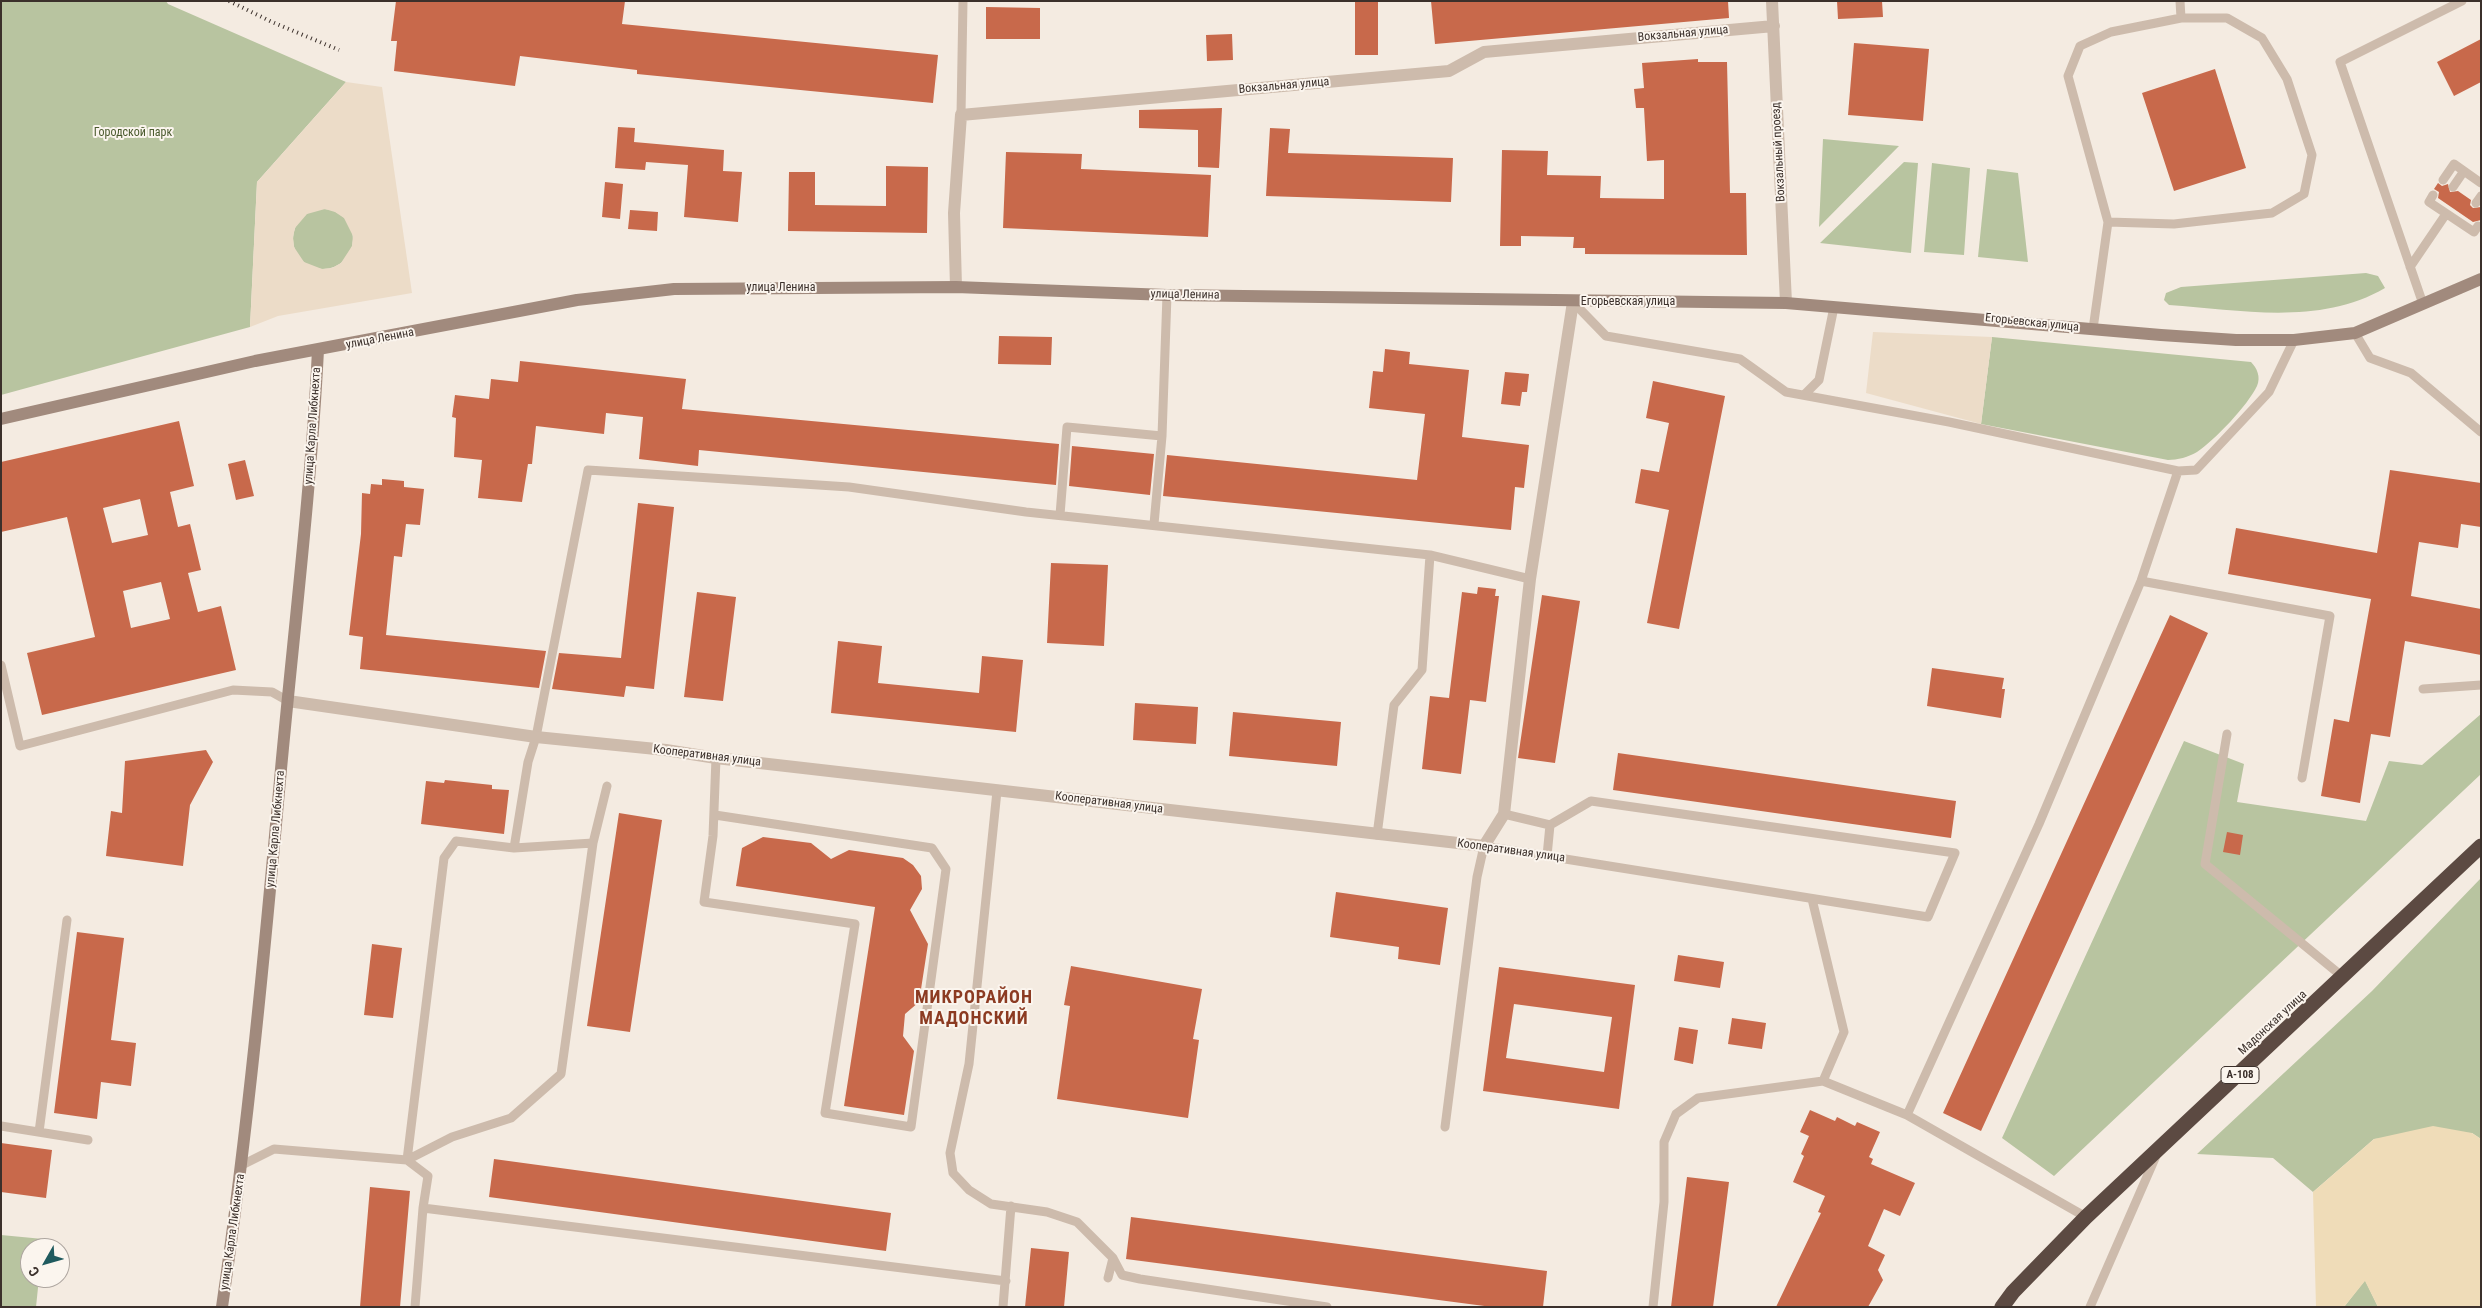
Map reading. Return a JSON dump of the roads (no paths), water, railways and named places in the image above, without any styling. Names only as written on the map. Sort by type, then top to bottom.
[{"type":"highway","name":"Мадонская улица","points":[[2002,1307],[2013,1292],[2086,1217],[2481,846]]},
{"type":"main road","name":"Егорьевская улица","points":[[1573,302],[1786,303],[2236,340],[2294,340],[2355,333],[2481,279]]},
{"type":"main road","name":"улица Ленина","points":[[1,419],[255,361],[577,300],[674,289],[956,287],[1167,296],[1573,302]]},
{"type":"main road","name":"улица Карла Либкнехта","points":[[222,1307],[242,1165],[269,918],[307,501],[318,350]]},
{"type":"street","name":"Вокзальный проезд","points":[[1772,1],[1786,303]]},
{"type":"street","name":"Вокзальная улица","points":[[961,114],[1449,72],[1484,52],[1774,26]]},
{"type":"street","points":[[956,287],[954,213],[961,114]]},
{"type":"street","points":[[1484,846],[1504,814],[1530,579],[1573,302]]},
{"type":"street","name":"Кооперативная улица","points":[[288,702],[536,736],[666,750],[716,758],[1484,846]]},
{"type":"lane","points":[[961,114],[965,27],[963,1]]},
{"type":"lane","points":[[2180,1],[2181,18]]},
{"type":"lane","points":[[2423,304],[2340,62],[2462,1]]},
{"type":"lane","points":[[2092,329],[2108,222],[2068,76],[2080,46],[2111,32],[2181,18],[2227,18],[2262,38],[2287,79],[2312,154],[2304,194],[2272,213],[2174,224],[2108,222]]},
{"type":"lane","points":[[2443,180],[2454,164],[2481,183]]},
{"type":"lane","points":[[2453,187],[2464,172]]},
{"type":"lane","points":[[2433,195],[2428,202],[2464,221],[2474,232],[2478,226]]},
{"type":"lane","points":[[2410,267],[2442,208]]},
{"type":"lane","points":[[1154,524],[1162,436],[1167,296]]},
{"type":"lane","points":[[1573,302],[1606,336],[1740,359],[1786,392],[1949,422],[2178,471],[2196,470],[2269,392],[2294,340]]},
{"type":"lane","points":[[1804,395],[1820,380],[1834,307]]},
{"type":"lane","points":[[2355,333],[2370,358],[2411,373],[2481,432]]},
{"type":"lane","points":[[1060,515],[1067,427],[1162,436]]},
{"type":"lane","points":[[514,848],[528,762],[536,736],[588,470],[850,487],[1060,515],[1430,555],[1530,579]]},
{"type":"lane","points":[[1907,1114],[2040,824],[2141,581],[2178,471]]},
{"type":"lane","points":[[1377,835],[1394,705],[1422,670],[1430,555]]},
{"type":"lane","points":[[2141,581],[2330,616],[2302,778]]},
{"type":"lane","points":[[2,670],[5,699],[20,746],[234,690],[272,692],[288,702]]},
{"type":"lane","points":[[2423,689],[2481,685]]},
{"type":"lane","points":[[2227,734],[2205,864],[2343,977]]},
{"type":"lane","points":[[715,814],[932,848],[946,869],[911,1127],[824,1112],[855,924],[704,902],[715,814],[716,758]]},
{"type":"lane","points":[[242,1165],[274,1149],[407,1160],[452,1137],[512,1118],[560,1074],[593,844],[607,786]]},
{"type":"lane","points":[[997,791],[969,1064],[950,1153],[953,1173],[969,1190],[992,1204],[1047,1212],[1077,1222],[1113,1258],[1122,1275],[1327,1307]]},
{"type":"lane","name":"Кооперативная улица","points":[[1484,846],[1928,917],[1955,853],[1591,801],[1550,825]]},
{"type":"lane","points":[[1504,814],[1550,825],[1547,856]]},
{"type":"lane","points":[[407,1160],[444,858],[456,841],[514,848],[593,844]]},
{"type":"lane","points":[[1445,1127],[1477,877],[1484,846]]},
{"type":"lane","points":[[1812,899],[1844,1032],[1823,1081]]},
{"type":"lane","points":[[39,1132],[67,920]]},
{"type":"lane","points":[[1653,1307],[1664,1202],[1664,1142],[1676,1114],[1698,1098],[1823,1081],[1907,1114],[2086,1217]]},
{"type":"lane","points":[[1,1126],[88,1140]]},
{"type":"lane","points":[[2090,1307],[2158,1151]]},
{"type":"lane","points":[[407,1160],[428,1176],[423,1208],[415,1307]]},
{"type":"lane","points":[[1003,1307],[1011,1206]]},
{"type":"lane","points":[[423,1208],[1006,1281]]},
{"type":"lane","points":[[1108,1278],[1113,1258]]},
{"type":"railway","points":[[229,1],[272,22],[339,50]]},
{"type":"district","name":"МИКРОРАЙОН МАДОНСКИЙ","points":[[974,1008]]},
{"type":"park label","name":"Городской парк","points":[[133,133]]}]
